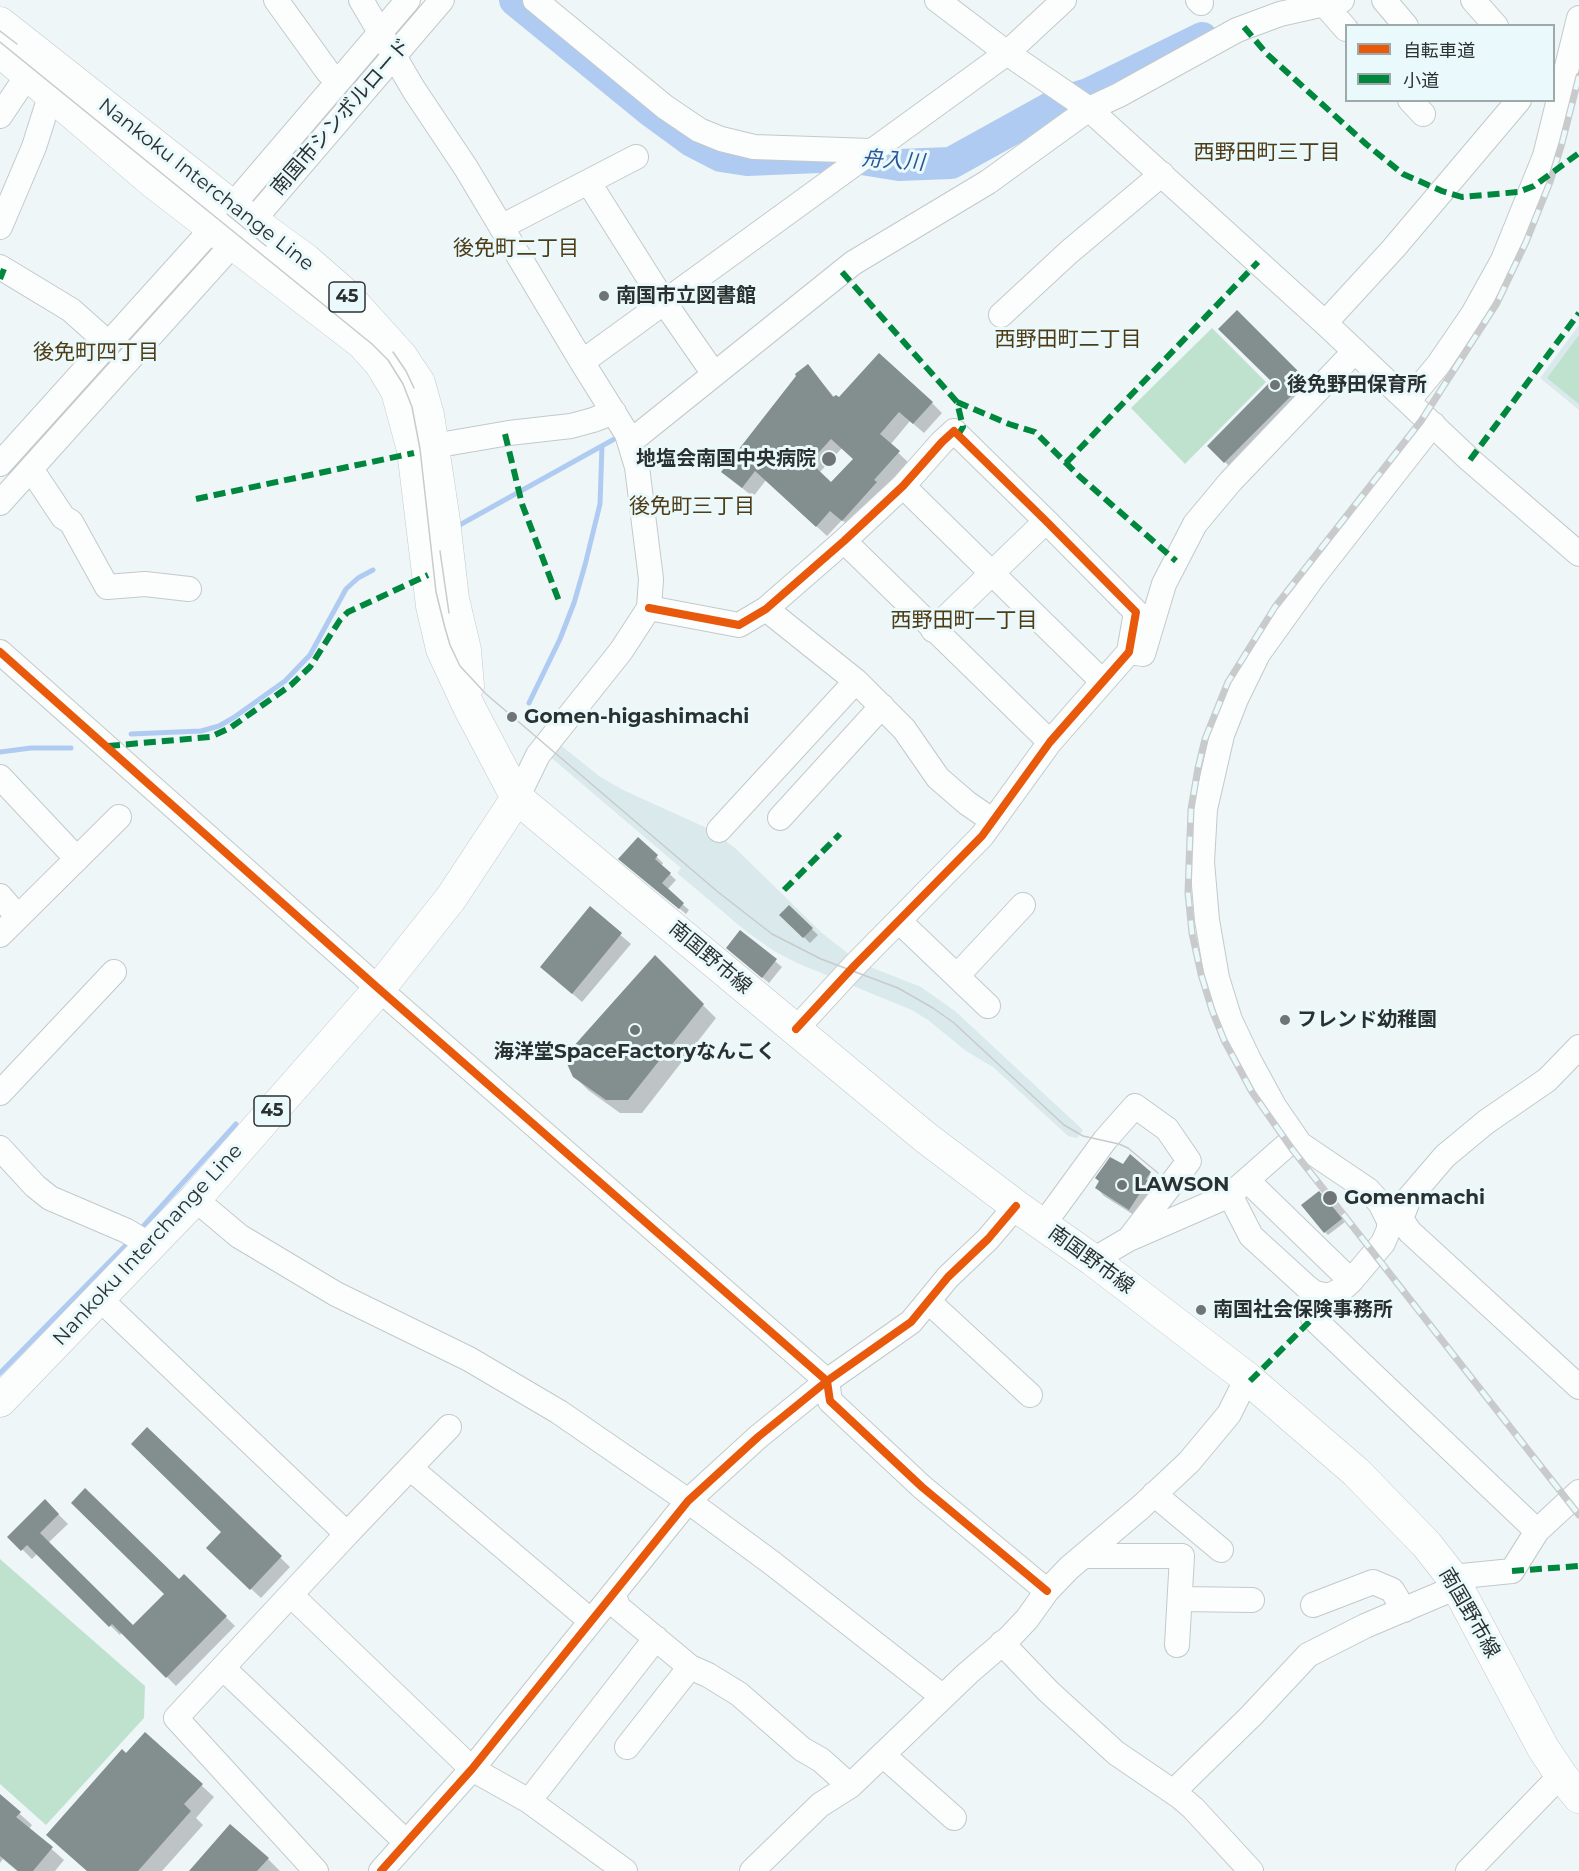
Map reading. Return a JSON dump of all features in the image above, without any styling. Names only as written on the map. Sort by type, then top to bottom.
[{"type":"main road","name":"Nankoku Interchange Line","points":[[0,22],[45,73],[232,225],[306,260],[346,295],[397,350],[418,383],[428,415],[424,448],[465,650],[469,708],[518,798],[451,898],[379,989],[195,1199],[0,1401]]},
{"type":"main road","name":"Nankoku Interchange Line","points":[[0,51],[45,73]]},
{"type":"main road","name":"南国野市線","points":[[518,798],[925,1137],[1016,1206],[1093,1260],[1247,1378],[1356,1472],[1427,1545],[1454,1582],[1543,1748],[1570,1786]]},
{"type":"street","points":[[276,0],[328,72]]},
{"type":"street","points":[[361,0],[393,56],[466,168],[614,412],[630,442],[641,490],[651,579],[649,608],[621,651],[538,755],[518,798]]},
{"type":"street","name":"南国市シンボルロード","points":[[0,503],[31,469],[232,225],[408,0]]},
{"type":"street","name":"南国市シンボルロード","points":[[0,464],[108,343],[232,225],[284,186],[442,0]]},
{"type":"street","points":[[535,0],[665,107],[699,130],[721,139],[754,147],[868,153]]},
{"type":"street","points":[[937,0],[1007,53],[1078,101],[1162,174],[1325,323],[1470,460],[1579,554]]},
{"type":"street","points":[[582,362],[1007,53],[1064,0]]},
{"type":"street","points":[[1384,0],[1404,24]]},
{"type":"street","points":[[1473,0],[1494,24]]},
{"type":"street","points":[[630,442],[853,263],[988,182],[1078,101],[1128,90],[1237,30],[1280,14],[1333,2],[1345,25]]},
{"type":"street","points":[[1555,58],[1578,26]]},
{"type":"street","points":[[1408,401],[1438,365],[1473,314],[1503,260],[1545,156],[1578,26]]},
{"type":"street","points":[[0,116],[45,73]]},
{"type":"street","points":[[0,227],[34,147],[45,73]]},
{"type":"street","points":[[1325,323],[1400,240],[1517,102]]},
{"type":"street","points":[[501,227],[636,157]]},
{"type":"street","points":[[1001,315],[1069,252],[1162,174]]},
{"type":"street","points":[[589,183],[664,302],[714,374]]},
{"type":"street","points":[[0,267],[71,310],[108,343]]},
{"type":"street","points":[[1129,652],[1143,654],[1164,584],[1202,514],[1355,351]]},
{"type":"street","points":[[424,448],[509,433],[571,426],[614,412]]},
{"type":"street","points":[[1433,424],[1314,576],[1258,654],[1236,699],[1222,735],[1205,809],[1202,862],[1207,920],[1217,978],[1230,1020],[1274,1106],[1300,1144],[1368,1190],[1395,1220],[1579,1387]]},
{"type":"street","points":[[649,608],[739,625],[766,609],[844,541],[903,486],[942,442],[954,432],[1136,612],[1129,652],[1050,742],[982,836],[855,965],[796,1029]]},
{"type":"street","points":[[31,469],[63,518],[71,522],[107,587],[145,584],[189,589]]},
{"type":"street","points":[[903,486],[1102,681]]},
{"type":"street","points":[[933,630],[1046,521]]},
{"type":"street","points":[[844,541],[1050,742]]},
{"type":"street","points":[[766,609],[856,681],[904,729],[938,777],[967,803],[993,821]]},
{"type":"street","points":[[0,652],[379,989],[827,1382],[830,1401],[922,1486],[1047,1591]]},
{"type":"street","points":[[719,830],[856,681]]},
{"type":"street","points":[[780,818],[882,706]]},
{"type":"street","points":[[0,777],[77,859]]},
{"type":"street","points":[[0,935],[119,817]]},
{"type":"street","points":[[0,896],[18,917]]},
{"type":"street","points":[[957,976],[1023,905]]},
{"type":"street","points":[[899,921],[988,1006]]},
{"type":"street","points":[[0,1093],[114,972]]},
{"type":"street","points":[[1537,1531],[1313,1318],[1333,1290],[1383,1243],[1409,1198],[1445,1156],[1486,1122],[1547,1080],[1579,1047]]},
{"type":"street","points":[[1043,1225],[1105,1140],[1135,1106],[1167,1129],[1189,1161],[1129,1239]]},
{"type":"street","points":[[1093,1260],[1129,1239],[1240,1188],[1289,1143],[1300,1144]]},
{"type":"street","points":[[0,1148],[34,1186],[50,1198],[127,1232],[150,1245]]},
{"type":"street","points":[[1240,1188],[1333,1290]]},
{"type":"street","points":[[1240,1188],[1251,1236],[1333,1290]]},
{"type":"street","points":[[195,1199],[239,1236],[336,1294],[469,1359],[559,1412],[688,1501],[772,1563],[943,1697]]},
{"type":"street","points":[[381,1871],[472,1769],[688,1501],[758,1437],[827,1382],[911,1322],[948,1277],[988,1239],[1016,1206]]},
{"type":"street","points":[[100,1299],[347,1534]]},
{"type":"street","points":[[929,1302],[1030,1395]]},
{"type":"street","points":[[752,1871],[820,1805],[850,1786],[1002,1643],[1027,1619],[1047,1591],[1069,1568],[1154,1494],[1207,1442],[1229,1414],[1247,1378]]},
{"type":"street","points":[[316,1871],[177,1718],[449,1427]]},
{"type":"street","points":[[410,1468],[591,1621]]},
{"type":"street","points":[[1173,1792],[1251,1716],[1308,1655],[1365,1626],[1404,1610],[1454,1582],[1512,1571],[1537,1531],[1579,1492]]},
{"type":"street","points":[[1154,1494],[1221,1550]]},
{"type":"street","points":[[1084,1556],[1182,1556],[1177,1645]]},
{"type":"street","points":[[1312,1605],[1373,1582],[1392,1590],[1404,1610]]},
{"type":"street","points":[[613,1594],[619,1608],[690,1667],[739,1694],[802,1749],[821,1761],[850,1786]]},
{"type":"street","points":[[291,1596],[472,1769],[529,1801],[625,1871]]},
{"type":"street","points":[[1180,1599],[1252,1600]]},
{"type":"street","points":[[529,1801],[656,1638]]},
{"type":"street","points":[[1002,1643],[1048,1691],[1116,1753],[1193,1808],[1251,1871]]},
{"type":"street","points":[[627,1747],[690,1667]]},
{"type":"street","points":[[223,1668],[406,1842]]},
{"type":"street","points":[[883,1755],[954,1818]]},
{"type":"street","points":[[1468,1871],[1570,1786]]},
{"type":"shaded area","points":[[1579,325],[1579,410],[1540,378]]},
{"type":"shaded area","points":[[558,743],[599,776],[623,790],[709,829],[735,848],[822,933],[855,959],[921,987],[955,1011],[1083,1130],[1077,1138],[1068,1136],[993,1067],[966,1051],[912,1010],[797,963],[774,951],[747,932],[677,873],[681,868],[548,755]]},
{"type":"green space","points":[[1212,328],[1266,382],[1185,464],[1131,408]]},
{"type":"green space","points":[[1579,335],[1579,404],[1547,378]]},
{"type":"green space","points":[[0,1559],[145,1686],[144,1718],[46,1825],[0,1784]]},
{"type":"building","points":[[1237,310],[1307,380],[1224,463],[1207,446],[1271,381],[1218,329]]},
{"type":"building","points":[[879,353],[933,402],[913,424],[899,412],[880,434],[900,451],[874,480],[877,482],[842,521],[830,511],[816,527],[755,471],[742,488],[721,472],[796,376],[795,374],[808,364],[833,397],[836,395],[839,397]],"holes":[[[831,439],[853,459],[831,482],[810,462]]]},
{"type":"building","points":[[638,837],[658,855],[655,859],[671,873],[662,883],[684,903],[679,909],[618,859]]},
{"type":"building","points":[[789,905],[813,928],[803,938],[779,915]]},
{"type":"building","points":[[590,906],[622,933],[572,994],[540,967]]},
{"type":"building","points":[[740,930],[777,959],[762,978],[726,948]]},
{"type":"building","name":"海洋堂SpaceFactoryなんこく","points":[[655,955],[704,1004],[628,1100],[606,1100],[573,1077],[564,1057]]},
{"type":"building","points":[[1130,1154],[1151,1172],[1146,1179],[1148,1181],[1129,1210],[1095,1188],[1099,1181],[1095,1178],[1110,1157],[1123,1164]]},
{"type":"building","points":[[1319,1191],[1343,1218],[1324,1233],[1301,1205]]},
{"type":"building","points":[[147,1427],[282,1556],[250,1590],[206,1548],[221,1532],[131,1444]]},
{"type":"building","points":[[85,1488],[179,1579],[184,1574],[227,1616],[166,1678],[112,1624],[109,1627],[27,1545],[21,1551],[7,1537],[45,1499],[59,1514],[40,1533],[133,1625],[164,1594],[71,1503]]},
{"type":"building","points":[[145,1732],[203,1784],[184,1804],[191,1811],[138,1871],[87,1871],[46,1835],[122,1749],[126,1753]]},
{"type":"building","points":[[0,1794],[21,1812],[16,1817],[53,1847],[33,1871],[18,1871],[0,1856]]},
{"type":"building","points":[[230,1824],[269,1858],[257,1871],[189,1871]]},
{"type":"waterway","name":"舟入川","points":[[515,0],[651,111],[692,141],[721,156],[747,160],[843,156],[899,165],[951,163],[1061,102],[1088,94],[1202,38]]},
{"type":"waterway","points":[[456,527],[618,437]]},
{"type":"waterway","points":[[529,703],[560,639],[585,565],[600,504],[602,446]]},
{"type":"waterway","points":[[131,734],[201,731],[219,726],[233,718],[285,681],[310,655],[346,589],[358,578],[373,570]]},
{"type":"waterway","points":[[0,752],[31,748],[71,748]]},
{"type":"waterway","points":[[138,1232],[236,1124]]},
{"type":"waterway","points":[[0,1373],[130,1241]]},
{"type":"tram line","points":[[0,31],[17,44]]},
{"type":"tram line","points":[[0,42],[372,344],[388,360],[403,384],[412,407],[420,449],[436,592],[445,628],[460,666],[486,694],[718,892],[772,934],[821,959],[898,988],[933,1008],[954,1023],[1064,1125],[1083,1136],[1128,1148],[1158,1173]]},
{"type":"tram line","points":[[227,214],[266,246]]},
{"type":"tram line","points":[[393,352],[414,388]]},
{"type":"tram line","points":[[440,551],[449,613]]},
{"type":"railway","points":[[1579,76],[1550,182],[1526,242],[1497,303],[1421,421],[1275,607],[1228,682],[1205,739],[1198,768],[1191,809],[1188,893],[1192,933],[1212,1010],[1224,1040],[1252,1092],[1292,1149],[1579,1515]]},
{"type":"marked path","points":[[1244,27],[1267,54],[1366,144],[1403,174],[1442,191],[1462,197],[1518,192],[1534,186],[1579,153]]},
{"type":"marked path","points":[[1066,463],[1258,262]]},
{"type":"marked path","points":[[0,279],[4,269]]},
{"type":"marked path","points":[[842,272],[957,402],[963,427],[958,435]]},
{"type":"marked path","points":[[1470,460],[1579,313]]},
{"type":"marked path","points":[[957,402],[1009,424],[1035,432],[1079,476],[1176,561]]},
{"type":"marked path","points":[[505,434],[522,504],[559,601]]},
{"type":"marked path","points":[[196,499],[414,453]]},
{"type":"marked path","points":[[108,746],[210,737],[230,728],[291,685],[310,667],[340,620],[348,612],[428,575]]},
{"type":"marked path","points":[[784,890],[840,834]]},
{"type":"marked path","points":[[1250,1381],[1313,1318]]},
{"type":"marked path","points":[[1512,1571],[1579,1566]]},
{"type":"cycle path","points":[[649,608],[739,625],[766,609],[844,541],[903,486],[954,431],[1136,612],[1129,652],[1050,742],[982,836],[855,965],[796,1029]]},
{"type":"cycle path","points":[[0,652],[379,989],[827,1381],[830,1401],[922,1487],[1047,1591]]},
{"type":"cycle path","points":[[381,1871],[472,1769],[688,1501],[758,1437],[827,1381],[911,1322],[948,1277],[988,1239],[1016,1206]]},
{"type":"place","name":"南国市立図書館","points":[[604,296]]},
{"type":"place","name":"後免野田保育所","points":[[1275,385]]},
{"type":"place","name":"地塩会南国中央病院","points":[[829,459]]},
{"type":"place","name":"Gomen-higashimachi","points":[[512,717]]},
{"type":"place","name":"フレンド幼稚園","points":[[1285,1020]]},
{"type":"place","name":"海洋堂SpaceFactoryなんこく","points":[[635,1030]]},
{"type":"place","name":"LAWSON","points":[[1122,1185]]},
{"type":"place","name":"Gomenmachi","points":[[1330,1198]]},
{"type":"place","name":"南国社会保険事務所","points":[[1201,1310]]},
{"type":"district","name":"西野田町三丁目","points":[[1267,153]]},
{"type":"district","name":"後免町二丁目","points":[[516,249]]},
{"type":"district","name":"西野田町二丁目","points":[[1068,340]]},
{"type":"district","name":"後免町四丁目","points":[[96,353]]},
{"type":"district","name":"後免町三丁目","points":[[692,507]]},
{"type":"district","name":"西野田町一丁目","points":[[964,621]]}]
